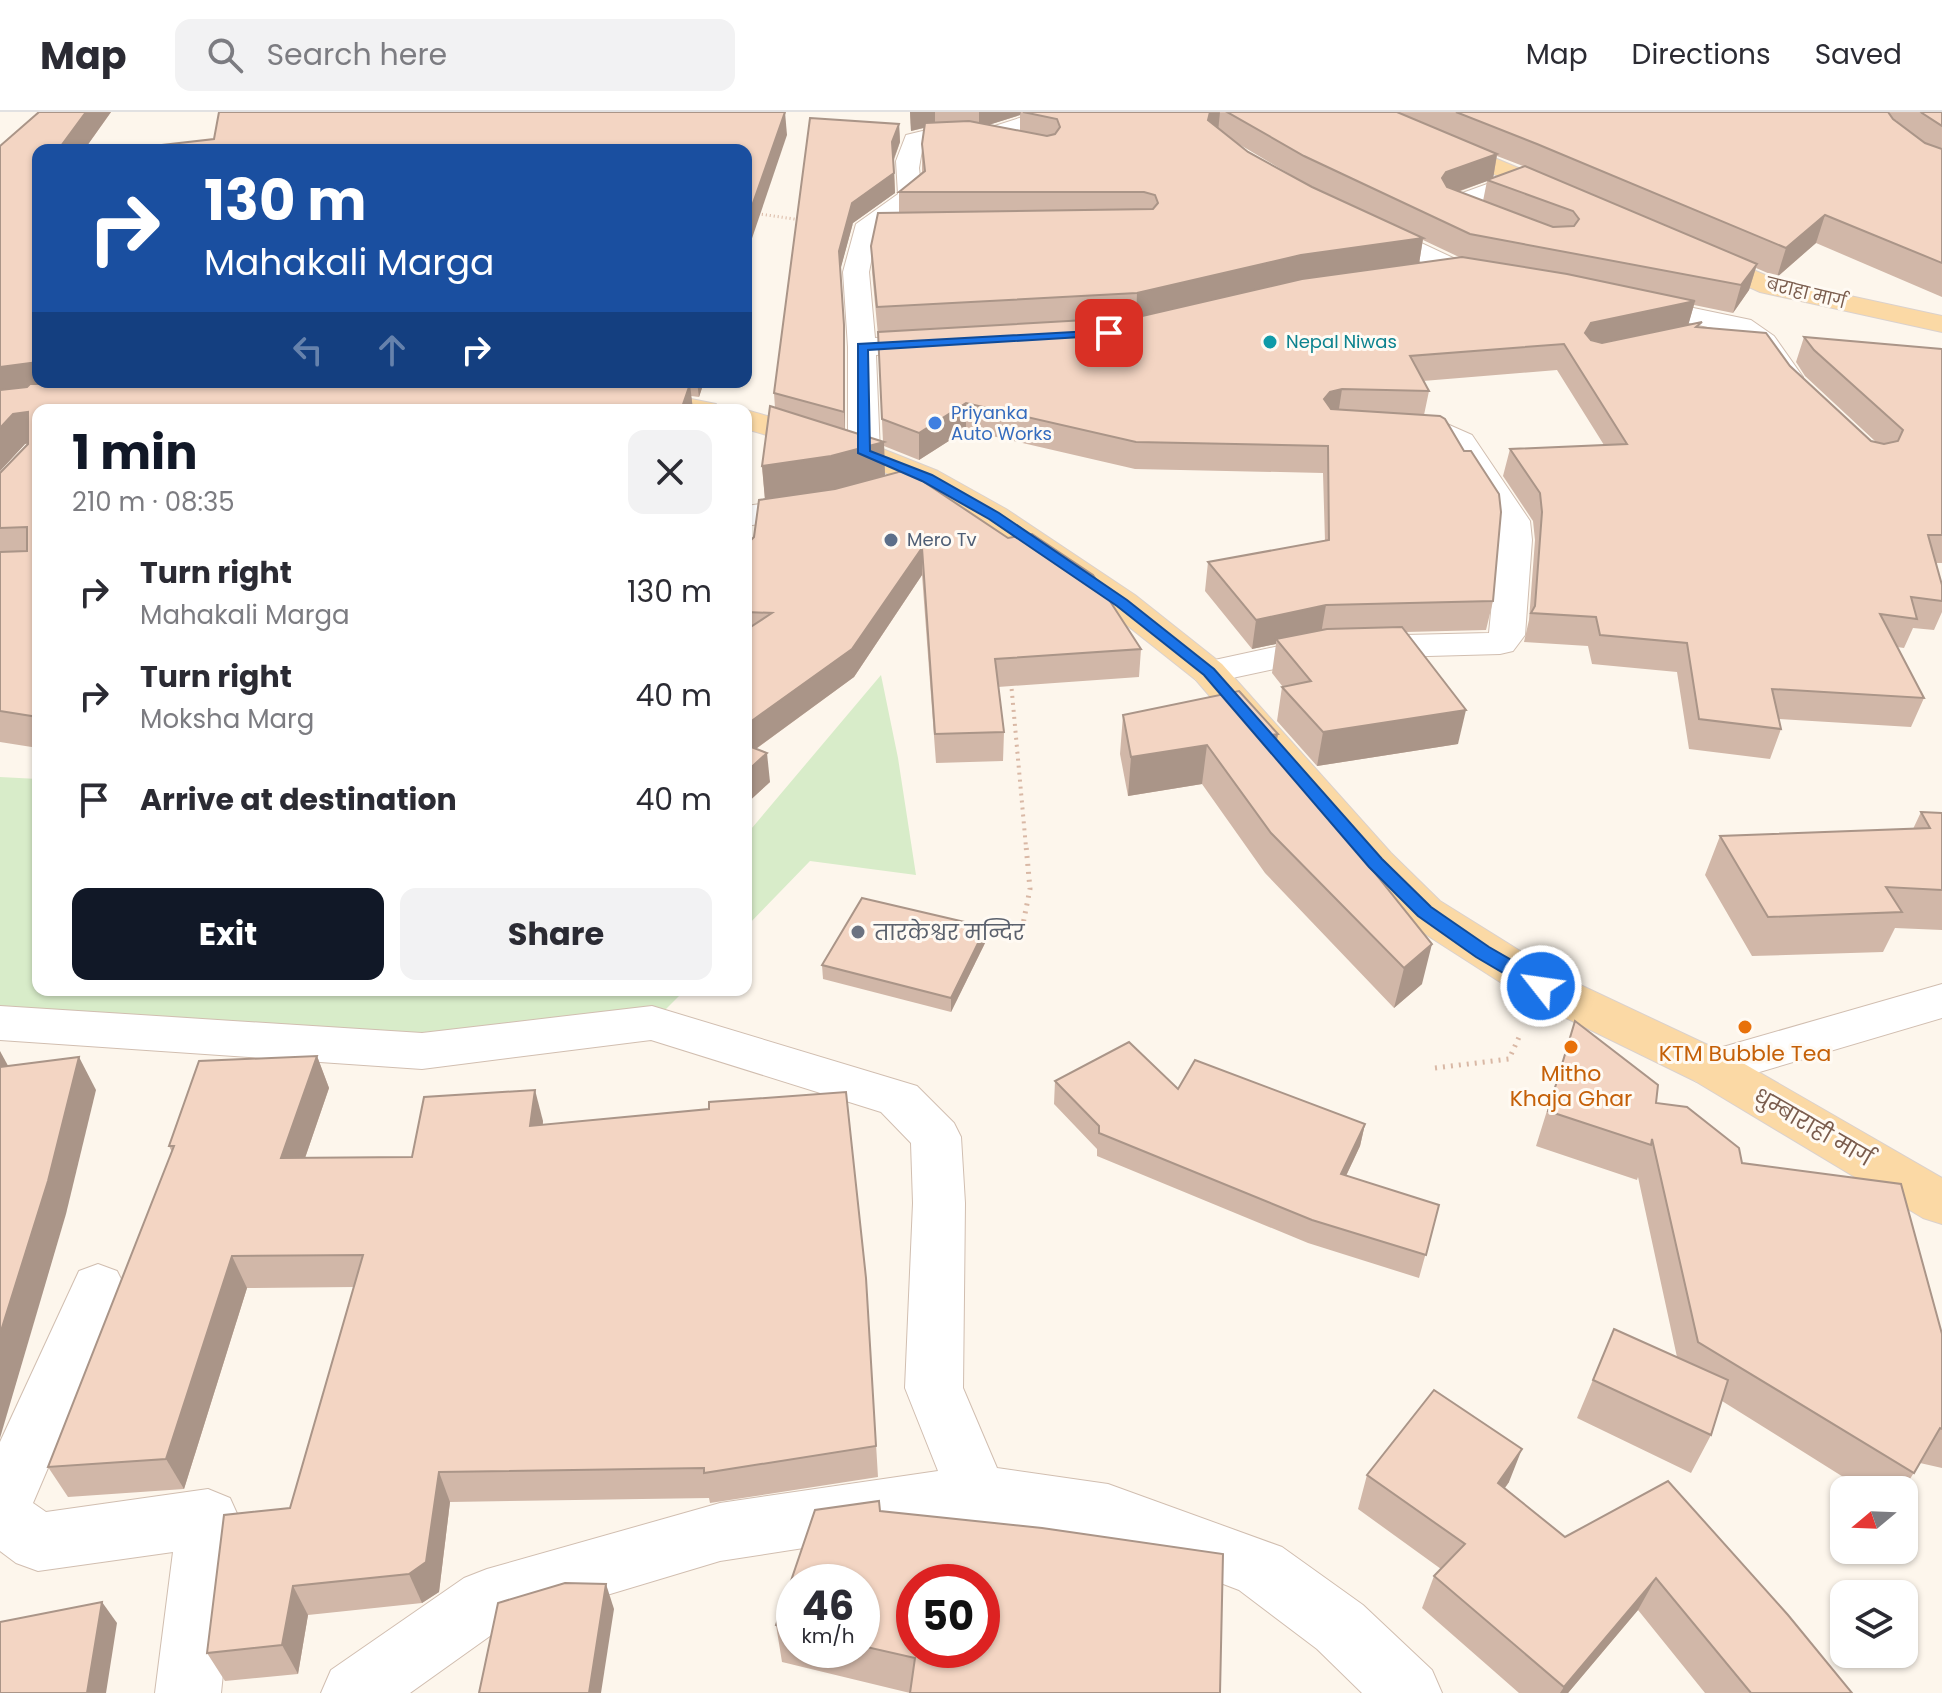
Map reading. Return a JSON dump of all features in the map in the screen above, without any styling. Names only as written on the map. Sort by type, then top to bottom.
[{"type":"main road","points":[[1366,112],[1581,203]]},
{"type":"main road","name":"बराहा मार्ग","points":[[1682,248],[1769,286],[1942,324]]},
{"type":"main road","points":[[588,388],[676,404]]},
{"type":"main road","name":"धुम्बाराही मार्ग","points":[[752,421],[864,453],[927,478],[994,516],[1111,595],[1209,672],[1376,863],[1424,912],[1541,986],[1712,1068],[1942,1203]]},
{"type":"street","points":[[981,138],[1060,112]]},
{"type":"street","points":[[864,453],[862,347],[856,272],[865,229],[910,196],[907,178],[909,150],[914,140],[935,135],[981,138],[1023,147]]},
{"type":"street","points":[[1513,230],[1452,205],[1523,178]]},
{"type":"street","points":[[1344,213],[1457,270],[1487,275]]},
{"type":"street","points":[[865,229],[911,228]]},
{"type":"street","points":[[1416,276],[1457,270]]},
{"type":"street","points":[[1681,340],[1741,326],[1769,286]]},
{"type":"street","points":[[1607,297],[1741,326],[1764,342],[1804,395]]},
{"type":"street","points":[[862,347],[967,341]]},
{"type":"street","points":[[1209,672],[1321,648],[1484,645],[1500,643],[1507,635],[1515,540],[1513,521],[1461,442],[1447,433],[1436,431],[1366,428]]},
{"type":"street","points":[[752,515],[867,495],[927,478]]},
{"type":"street","points":[[1712,1068],[1942,1001]]},
{"type":"street","points":[[0,1023],[422,1051],[652,1023],[899,1099],[936,1137],[939,1203],[934,1388],[977,1493]]},
{"type":"street","points":[[98,1287],[0,1512],[38,1542],[208,1518],[188,1693]]},
{"type":"street","points":[[354,1693],[487,1600],[720,1532],[977,1493],[1108,1512],[1260,1568],[1340,1627],[1409,1693]]},
{"type":"path","points":[[752,213],[865,229]]},
{"type":"path","points":[[1010,674],[1030,889],[1022,929]]},
{"type":"path","points":[[1435,1068],[1509,1059],[1541,986]]},
{"type":"green space","points":[[881,675],[898,758],[916,875],[810,861],[752,921],[752,828]]},
{"type":"green space","points":[[0,777],[32,779],[32,996],[679,996],[652,1023],[455,1047],[0,1027]]},
{"type":"building","points":[[39,112],[86,112],[62,144],[32,144],[32,363],[0,367],[0,146]]},
{"type":"building","points":[[219,112],[785,112],[752,206],[752,144],[170,144],[214,139]]},
{"type":"building","points":[[1023,112],[1210,112],[1208,120],[1248,152],[1312,187],[1423,238],[1301,255],[1137,293],[877,307],[871,246],[878,213],[1153,209],[1158,203],[1155,195],[1144,192],[899,192],[925,171],[922,144],[925,123],[969,121],[1047,136],[1055,134],[1060,127],[1057,119]]},
{"type":"building","points":[[1227,112],[1397,112],[1497,154],[1446,172],[1442,178],[1447,187],[1553,227],[1574,226],[1579,219],[1573,211],[1487,180],[1525,166],[1757,264],[1741,285],[1470,234],[1304,156]]},
{"type":"building","points":[[1456,112],[1888,112],[1925,143],[1942,149],[1942,263],[1825,215],[1786,248]]},
{"type":"building","points":[[1942,112],[1942,126],[1922,113]]},
{"type":"building","points":[[810,118],[899,124],[892,142],[894,173],[852,203],[839,251],[844,325],[844,412],[774,393]]},
{"type":"building","points":[[1462,257],[1567,274],[1695,301],[1591,323],[1585,333],[1591,340],[1602,343],[1702,322],[1696,327],[1766,333],[1790,366],[1871,441],[1884,444],[1898,441],[1903,430],[1814,350],[1804,337],[1942,349],[1942,535],[1928,535],[1942,585],[1942,601],[1911,597],[1917,619],[1880,614],[1924,698],[1772,689],[1781,729],[1699,719],[1687,643],[1600,635],[1596,617],[1531,613],[1535,606],[1542,512],[1540,493],[1510,449],[1627,444],[1564,344],[1410,356],[1429,391],[1342,389],[1330,392],[1324,399],[1331,409],[1440,416],[1445,419],[1464,451],[1471,451],[1499,494],[1501,512],[1493,601],[1326,605],[1256,620],[1208,562],[1329,540],[1328,446],[1136,442],[966,403],[919,433],[882,419],[878,332],[1138,317],[1302,279]]},
{"type":"building","points":[[30,384],[32,388],[689,388],[683,404],[32,404],[32,716],[0,711],[0,552],[27,551],[27,527],[0,528],[0,473],[28,444],[28,412],[13,414],[0,428],[0,390]]},
{"type":"building","points":[[770,406],[884,442],[831,456],[762,466]]},
{"type":"building","points":[[906,470],[1008,538],[1032,534],[1093,575],[1141,649],[995,659],[1004,732],[935,734],[922,548],[852,649],[752,721],[752,626],[772,613],[752,612],[752,539],[759,500],[835,489]]},
{"type":"building","points":[[1402,627],[1466,710],[1323,732],[1282,687],[1311,681],[1276,639],[1327,629]]},
{"type":"building","points":[[1239,691],[1278,734],[1265,736],[1432,944],[1404,968],[1271,833],[1207,745],[1131,757],[1123,715]]},
{"type":"building","points":[[752,747],[767,753],[752,767]]},
{"type":"building","points":[[1921,812],[1942,813],[1942,890],[1886,887],[1902,912],[1768,917],[1720,836],[1930,828]]},
{"type":"building","points":[[862,898],[986,927],[951,998],[822,965]]},
{"type":"building","points":[[1575,1021],[1658,1085],[1656,1103],[1687,1107],[1739,1148],[1742,1163],[1901,1184],[1942,1334],[1942,1429],[1914,1473],[1698,1342],[1652,1139],[1651,1145],[1548,1111]]},
{"type":"building","points":[[1129,1042],[1178,1089],[1195,1060],[1365,1124],[1341,1174],[1439,1205],[1426,1255],[1312,1220],[1099,1133],[1099,1126],[1055,1081]]},
{"type":"building","points":[[317,1056],[281,1158],[412,1157],[424,1097],[535,1090],[530,1126],[709,1109],[709,1102],[846,1092],[866,1278],[876,1446],[704,1473],[704,1468],[439,1472],[426,1562],[409,1574],[293,1586],[282,1645],[207,1653],[224,1515],[290,1508],[363,1255],[232,1256],[166,1459],[48,1467],[174,1146],[169,1146],[199,1061]]},
{"type":"building","points":[[79,1057],[48,1181],[0,1334],[0,1067]]},
{"type":"building","points":[[1614,1329],[1728,1380],[1711,1435],[1593,1380]]},
{"type":"building","points":[[1434,1390],[1522,1449],[1498,1483],[1565,1537],[1668,1481],[1788,1615],[1852,1693],[1751,1693],[1656,1578],[1564,1687],[1434,1576],[1465,1544],[1367,1475]]},
{"type":"building","points":[[879,1501],[880,1511],[1042,1528],[1223,1554],[1220,1693],[910,1693],[914,1668],[1000,1668],[1000,1564],[896,1564],[896,1654],[880,1650],[880,1564],[797,1564],[815,1510]]},
{"type":"building","points":[[565,1583],[606,1584],[589,1693],[479,1693],[498,1603]]},
{"type":"building","points":[[102,1602],[87,1693],[0,1693],[0,1622]]},
{"type":"place","name":"Nepal Niwas","points":[[1270,342]]},
{"type":"place","name":"Priyanka Auto Works","points":[[935,423]]},
{"type":"place","name":"Mero Tv","points":[[891,540]]},
{"type":"place","name":"तारकेश्वर मन्दिर","points":[[858,932]]},
{"type":"place","name":"KTM Bubble Tea","points":[[1745,1027]]},
{"type":"place","name":"Mitho Khaja Ghar","points":[[1571,1047]]},
{"type":"route","points":[[1109,333],[862,347],[864,453],[927,478],[994,516],[1122,603],[1209,672],[1376,863],[1424,912],[1541,986]]}]
